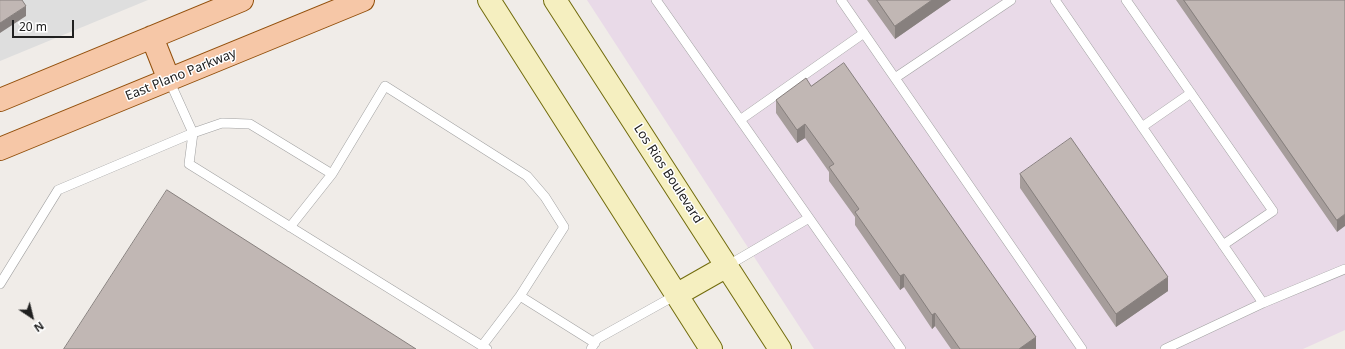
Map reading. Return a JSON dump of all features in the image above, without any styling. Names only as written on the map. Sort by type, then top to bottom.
[{"type":"main road","points":[[0,100],[242,0]]},
{"type":"main road","name":"East Plano Parkway","points":[[0,149],[363,0]]},
{"type":"main road","points":[[489,0],[711,349]]},
{"type":"main road","name":"Los Rios Boulevard","points":[[555,0],[780,349]]},
{"type":"main road","points":[[152,38],[169,80]]},
{"type":"main road","points":[[676,295],[727,266]]},
{"type":"lane","points":[[656,0],[901,349]]},
{"type":"lane","points":[[841,0],[1082,349]]},
{"type":"lane","points":[[895,78],[1011,0]]},
{"type":"lane","points":[[1055,0],[1263,303]]},
{"type":"lane","points":[[1126,0],[1273,211],[1223,245]]},
{"type":"lane","points":[[740,120],[864,33]]},
{"type":"lane","points":[[169,80],[193,134],[189,164],[290,227],[485,348],[564,227],[545,198],[527,176],[385,86],[332,174],[290,227]]},
{"type":"lane","points":[[1142,127],[1191,93]]},
{"type":"lane","points":[[0,284],[58,190],[222,123],[250,124],[332,174]]},
{"type":"lane","points":[[727,266],[809,218]]},
{"type":"lane","points":[[1165,349],[1263,303],[1345,269]]},
{"type":"lane","points":[[520,296],[593,346],[597,339],[676,295]]},
{"type":"shaded area","points":[[0,0],[148,0],[0,61]]},
{"type":"shaded area","points":[[587,0],[1345,0],[1345,330],[1303,349],[814,349]]},
{"type":"building","points":[[0,0],[22,0],[26,6],[0,23]]},
{"type":"building","points":[[877,0],[932,0],[895,26]]},
{"type":"building","points":[[1184,0],[1345,0],[1345,214],[1337,220]]},
{"type":"building","points":[[844,63],[1036,337],[1019,349],[960,349],[935,313],[932,315],[904,274],[900,276],[855,212],[859,209],[829,167],[834,164],[805,124],[797,130],[776,100],[806,78],[811,86]]},
{"type":"building","points":[[1071,138],[1168,277],[1116,314],[1020,174]]},
{"type":"building","points":[[167,190],[416,349],[64,349]]}]
